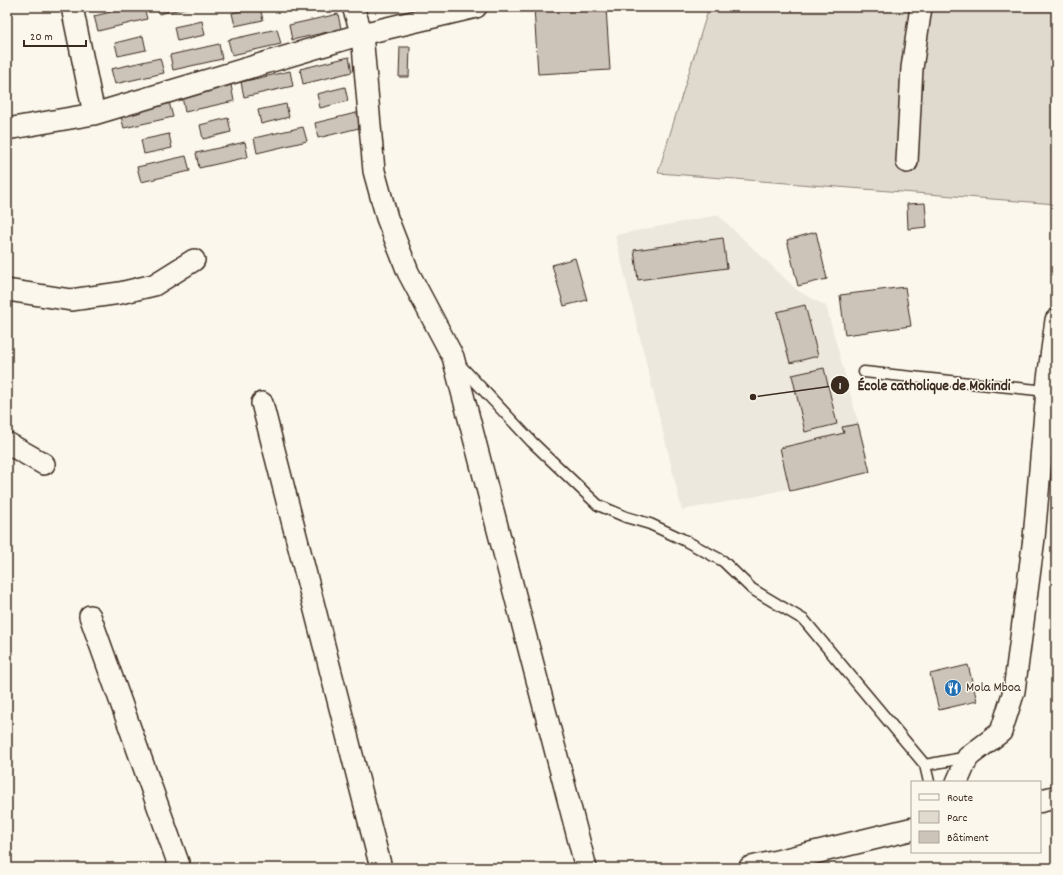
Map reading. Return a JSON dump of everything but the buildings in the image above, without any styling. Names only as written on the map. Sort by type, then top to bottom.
[{"type":"highway","points":[[1041,801],[1056,797]]},
{"type":"highway","points":[[750,868],[911,829]]},
{"type":"street","points":[[72,7],[94,114]]},
{"type":"street","points":[[354,7],[362,34],[374,171],[387,218],[408,272],[453,358],[586,868]]},
{"type":"street","points":[[7,129],[94,114],[362,34],[476,7]]},
{"type":"street","points":[[907,162],[912,68],[921,7]]},
{"type":"street","points":[[7,290],[71,300],[120,293],[154,285],[194,260]]},
{"type":"street","points":[[957,781],[968,757],[1001,732],[1014,691],[1034,538],[1047,391],[1056,320]]},
{"type":"street","points":[[262,403],[381,868]]},
{"type":"street","points":[[7,443],[44,464]]},
{"type":"street","points":[[90,616],[180,868]]},
{"type":"lane","points":[[453,358],[532,442],[598,505],[626,517],[650,524],[723,561],[752,589],[804,620],[925,765],[929,781]]},
{"type":"lane","points":[[864,372],[1047,391]]},
{"type":"lane","points":[[925,765],[968,757]]},
{"type":"shaded area","points":[[718,215],[798,291],[826,306],[871,469],[753,497],[682,510],[615,235]]},
{"type":"green space","points":[[709,7],[1056,7],[1056,204],[658,173]]},
{"type":"place","name":"École catholique de Mokindi","points":[[753,397]]},
{"type":"place","name":"Mola Mboa","points":[[953,688]]}]
